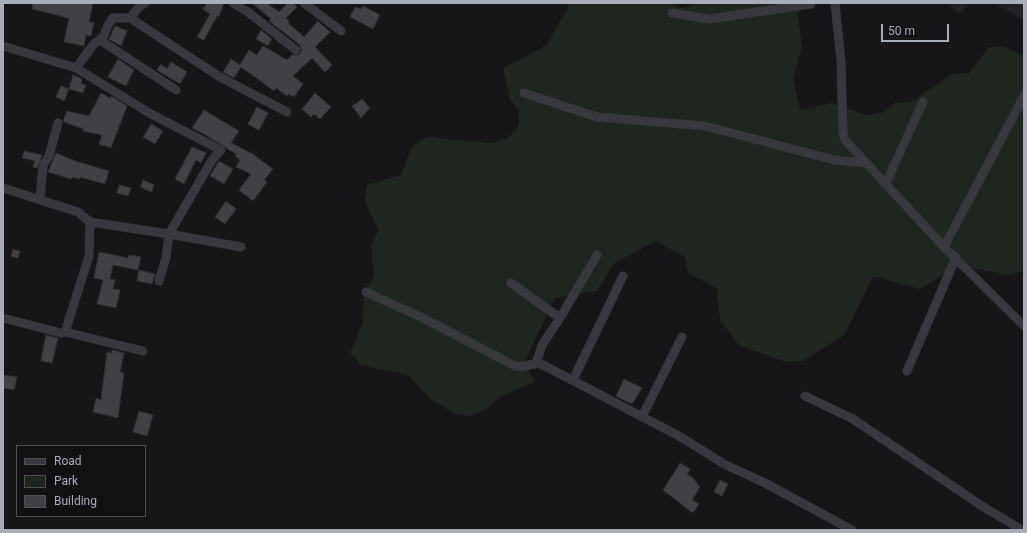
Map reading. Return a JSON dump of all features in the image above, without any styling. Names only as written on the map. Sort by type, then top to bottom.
[{"type":"street","points":[[130,18],[140,6],[145,3]]},
{"type":"street","points":[[233,3],[248,12],[296,50]]},
{"type":"street","points":[[304,3],[341,30]]},
{"type":"street","points":[[835,3],[841,60],[843,134],[845,140],[944,247],[956,257],[1024,326]]},
{"type":"street","points":[[672,13],[708,19],[813,4]]},
{"type":"street","points":[[76,68],[93,45],[100,40],[113,18],[130,18],[220,77],[287,112]]},
{"type":"street","points":[[100,40],[176,90]]},
{"type":"street","points":[[3,46],[76,68],[151,114],[220,150],[212,160],[169,234],[166,258],[159,281]]},
{"type":"street","points":[[524,93],[597,117],[705,126],[834,160],[866,163]]},
{"type":"street","points":[[944,247],[1024,96]]},
{"type":"street","points":[[886,183],[923,102]]},
{"type":"street","points":[[40,198],[43,165],[49,156],[58,123]]},
{"type":"street","points":[[3,188],[40,198],[78,212],[90,222],[169,234],[241,248]]},
{"type":"street","points":[[65,332],[74,304],[80,277],[89,256],[90,222]]},
{"type":"street","points":[[536,364],[542,345],[560,318],[597,255]]},
{"type":"street","points":[[907,371],[956,257]]},
{"type":"street","points":[[574,380],[623,276]]},
{"type":"street","points":[[512,283],[560,318]]},
{"type":"street","points":[[366,292],[426,319],[515,366],[521,367],[541,364],[574,380],[679,436],[724,464],[765,483],[852,530]]},
{"type":"street","points":[[3,318],[61,333],[65,332],[144,351]]},
{"type":"street","points":[[642,417],[682,337]]},
{"type":"street","points":[[805,396],[853,419],[982,506],[1022,530]]},
{"type":"shaded area","points":[[945,3],[970,3],[960,13]]},
{"type":"shaded area","points":[[994,3],[1024,3],[1024,20]]},
{"type":"green space","points":[[570,3],[667,3],[683,8],[696,3],[806,3],[798,15],[802,47],[793,78],[800,110],[832,103],[866,115],[882,113],[895,103],[911,102],[952,74],[969,73],[989,47],[1005,47],[1024,56],[1024,271],[1008,275],[961,266],[919,289],[873,276],[844,335],[803,361],[787,362],[740,346],[720,321],[717,288],[688,273],[685,257],[656,241],[614,263],[597,291],[555,298],[524,363],[535,381],[500,397],[488,408],[470,416],[455,414],[429,398],[408,375],[361,365],[350,353],[363,322],[364,291],[374,277],[371,246],[378,230],[365,201],[367,185],[401,175],[412,146],[427,137],[492,143],[508,138],[519,126],[519,111],[510,99],[503,68],[547,45]]},
{"type":"building","points":[[33,3],[93,3],[89,22],[94,23],[91,36],[86,35],[84,46],[64,42],[69,18],[32,9]]},
{"type":"building","points":[[207,3],[224,3],[219,16],[217,16],[204,40],[197,37],[210,14],[203,9]]},
{"type":"building","points":[[252,3],[267,3],[279,12],[288,3],[293,3],[297,7],[286,18],[289,21],[288,23],[304,37],[318,21],[330,32],[315,47],[332,65],[325,72],[312,58],[293,76],[303,84],[294,97],[289,94],[287,96],[276,88],[274,91],[241,67],[234,78],[223,72],[231,59],[240,65],[249,50],[257,55],[263,46],[287,60],[292,55],[299,55],[302,51],[300,45],[269,21],[271,19]]},
{"type":"building","points":[[363,6],[380,15],[373,29],[350,17],[355,7],[361,9]]},
{"type":"building","points":[[115,26],[127,31],[121,46],[109,39]]},
{"type":"building","points":[[261,30],[272,39],[268,46],[256,39]]},
{"type":"building","points":[[118,59],[134,70],[126,86],[108,77]]},
{"type":"building","points":[[171,62],[187,72],[180,84],[157,70],[161,64],[167,69]]},
{"type":"building","points":[[73,75],[82,79],[81,84],[86,85],[83,93],[69,89]]},
{"type":"building","points":[[61,86],[69,89],[64,101],[56,97]]},
{"type":"building","points":[[101,93],[110,98],[111,96],[127,106],[111,148],[99,144],[102,135],[83,131],[84,129],[63,121],[67,111],[89,116]]},
{"type":"building","points":[[315,93],[331,107],[320,119],[314,114],[311,117],[302,109]]},
{"type":"building","points":[[362,99],[370,108],[361,118],[352,106]]},
{"type":"building","points":[[257,107],[268,113],[259,130],[248,124]]},
{"type":"building","points":[[204,110],[239,131],[231,143],[253,154],[273,169],[264,180],[267,182],[253,201],[239,190],[251,174],[236,167],[240,160],[235,156],[236,154],[192,128]]},
{"type":"building","points":[[151,124],[163,131],[155,144],[143,137]]},
{"type":"building","points":[[192,147],[206,153],[201,163],[196,160],[184,184],[175,179]]},
{"type":"building","points":[[24,151],[42,155],[37,168],[33,167],[35,161],[22,158]]},
{"type":"building","points":[[56,153],[75,161],[109,171],[105,184],[80,177],[79,179],[72,177],[71,179],[48,172]]},
{"type":"building","points":[[219,161],[233,169],[224,184],[210,176]]},
{"type":"building","points":[[143,180],[154,185],[152,192],[140,187]]},
{"type":"building","points":[[119,185],[131,188],[128,196],[117,193]]},
{"type":"building","points":[[226,201],[236,209],[225,224],[215,217]]},
{"type":"building","points":[[13,249],[20,251],[18,258],[11,256]]},
{"type":"building","points":[[99,252],[128,258],[129,255],[141,257],[138,270],[113,265],[110,279],[115,280],[113,289],[120,290],[116,308],[97,304],[103,280],[94,278]]},
{"type":"building","points":[[139,270],[155,274],[152,284],[137,281]]},
{"type":"building","points":[[46,335],[58,338],[52,363],[41,361]]},
{"type":"building","points":[[112,350],[124,353],[120,372],[124,373],[118,418],[93,412],[96,398],[101,400],[107,352],[112,353]]},
{"type":"building","points":[[3,375],[17,377],[14,390],[3,388]]},
{"type":"building","points":[[624,379],[642,388],[632,404],[616,396]]},
{"type":"building","points":[[139,411],[153,415],[147,436],[133,432]]},
{"type":"building","points":[[680,463],[690,469],[687,474],[692,477],[700,487],[692,500],[699,504],[693,513],[663,490]]},
{"type":"building","points":[[720,480],[728,484],[722,496],[714,492]]}]
